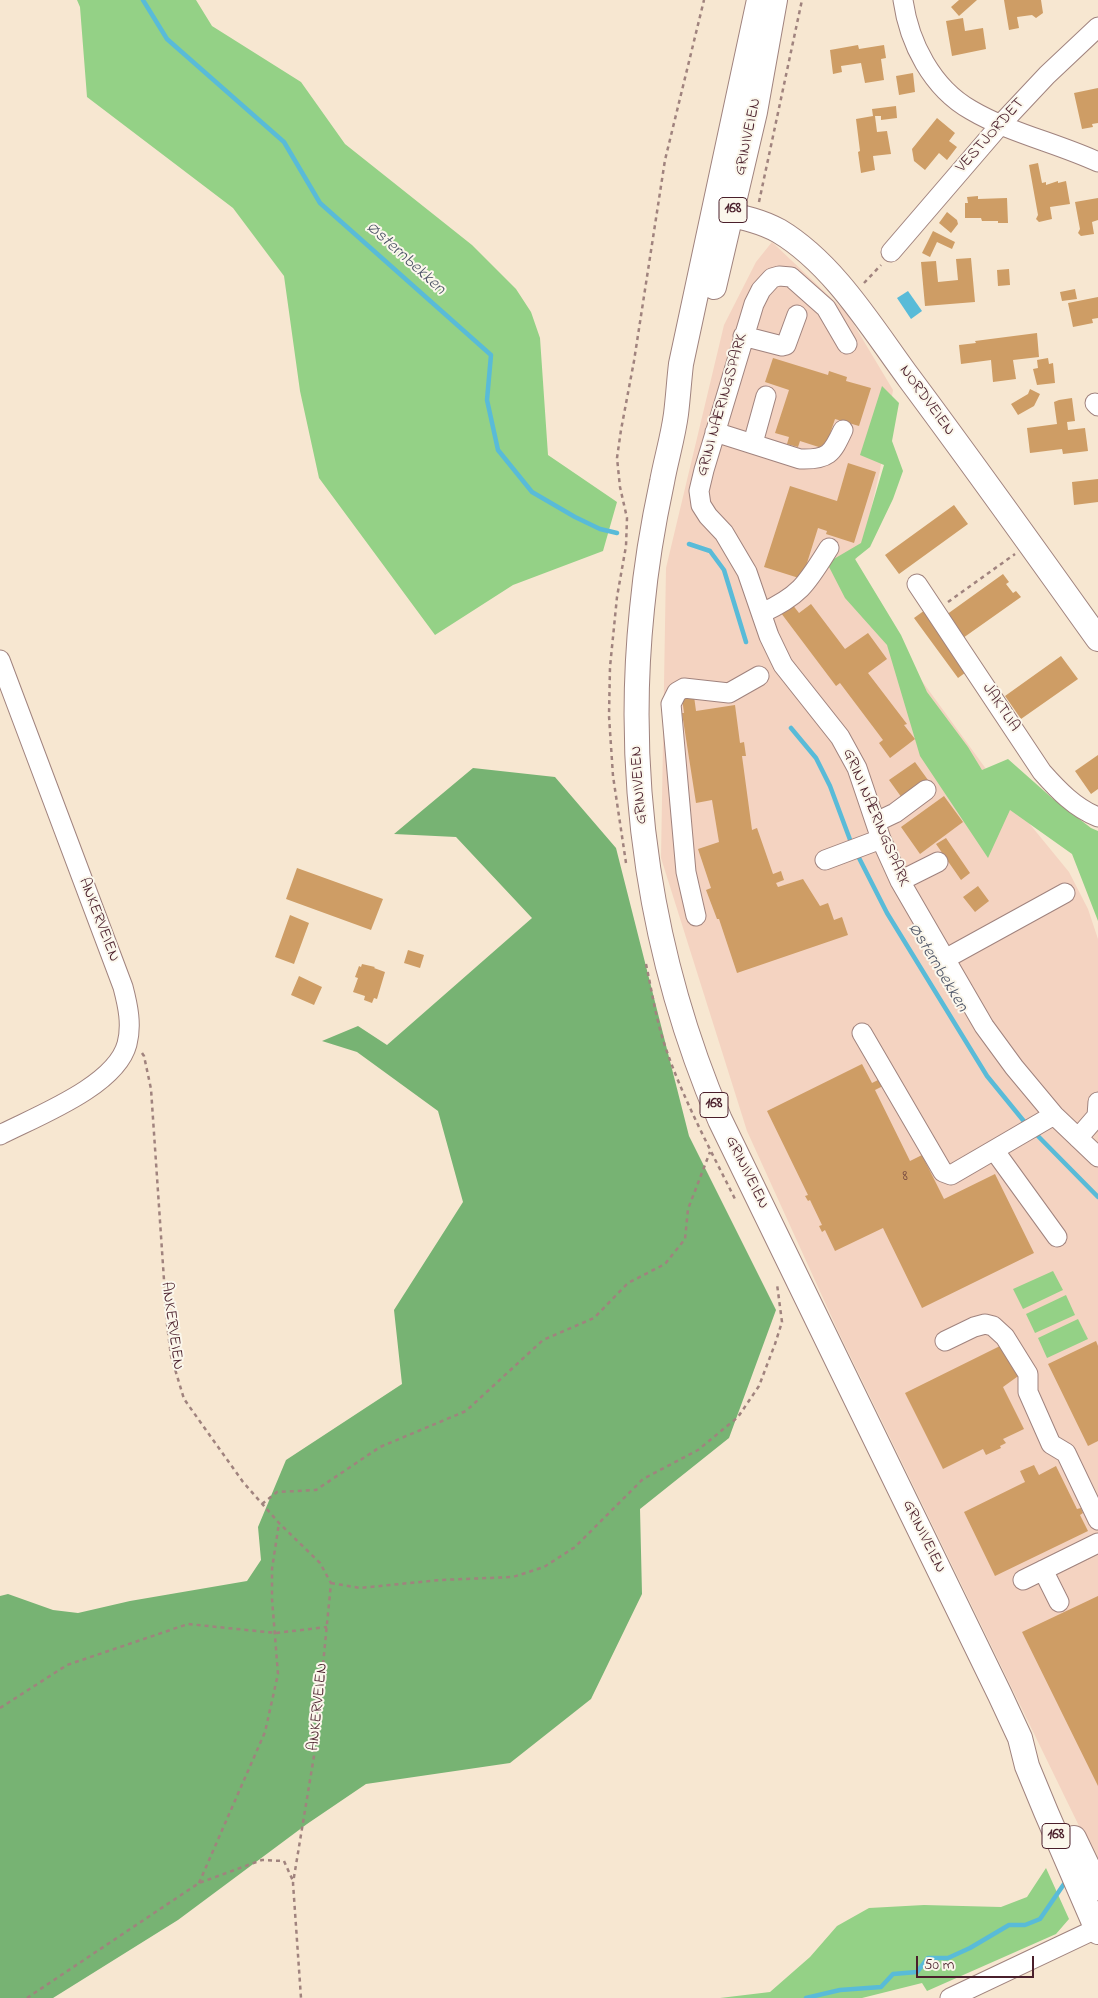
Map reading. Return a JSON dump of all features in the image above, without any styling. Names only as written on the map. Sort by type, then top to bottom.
[{"type":"main road","name":"GRINIVEIEN","points":[[723,213],[759,0]]},
{"type":"main road","name":"GRINIVEIEN","points":[[775,0],[756,112],[723,213],[681,364],[676,416],[658,501],[646,572],[638,653],[637,705],[638,758],[646,853],[657,918],[679,1011],[720,1120],[1020,1738],[1034,1781],[1098,1929]]},
{"type":"main road","name":"NORDVEIEN","points":[[723,213],[755,221],[779,231],[809,254],[850,297],[1098,639]]},
{"type":"main road","name":"GRINIVEIEN","points":[[1020,1738],[1036,1759],[1098,1888]]},
{"type":"street","points":[[903,0],[914,43],[932,74],[951,96],[970,110],[1001,124],[1098,162]]},
{"type":"street","name":"VESTJORDET","points":[[891,252],[1001,124],[1046,75],[1098,27]]},
{"type":"street","name":"GRINI NÆRINGSPARK","points":[[847,344],[826,308],[791,277],[779,276],[772,278],[761,290],[743,336],[714,432],[699,491],[701,505],[708,516],[724,532],[747,572],[769,636],[782,664],[840,737],[857,768],[878,831],[900,881],[989,1033],[1014,1067],[1039,1124],[1078,1138],[1098,1157]]},
{"type":"street","points":[[743,336],[782,346],[786,345],[797,315]]},
{"type":"street","points":[[753,443],[766,396]]},
{"type":"street","points":[[714,432],[800,458],[820,458],[830,454],[844,430]]},
{"type":"street","points":[[762,613],[783,604],[800,591],[829,548]]},
{"type":"street","name":"JAKTLIA","points":[[917,584],[1042,772],[1067,798],[1089,814],[1098,818]]},
{"type":"street","name":"ANKERVEIEN","points":[[0,660],[123,987],[129,1017],[128,1040]]},
{"type":"street","points":[[696,916],[686,872],[671,704],[677,692],[684,688],[729,693],[759,676]]},
{"type":"street","points":[[842,855],[878,831],[895,813],[926,790]]},
{"type":"street","points":[[900,881],[938,862]]},
{"type":"street","points":[[944,958],[1065,893]]},
{"type":"street","points":[[862,1033],[943,1172],[951,1174],[1039,1124]]},
{"type":"street","points":[[0,1135],[65,1102],[99,1082],[122,1057],[128,1040]]},
{"type":"street","points":[[1078,1138],[1094,1126],[1098,1102]]},
{"type":"street","points":[[994,1150],[1057,1237]]},
{"type":"street","points":[[945,1340],[984,1324],[993,1326],[1005,1337],[1028,1374],[1028,1392],[1051,1444],[1066,1453],[1098,1520]]},
{"type":"street","points":[[1023,1580],[1098,1543]]},
{"type":"street","points":[[1043,1570],[1059,1602]]},
{"type":"street","points":[[950,1998],[1029,1969],[1098,1929]]},
{"type":"path","points":[[755,221],[802,0]]},
{"type":"path","points":[[850,297],[891,252]]},
{"type":"path","points":[[935,611],[1029,543]]},
{"type":"path","name":"ANKERVEIEN","points":[[128,1040],[144,1056],[151,1089],[167,1324],[172,1356],[184,1399],[243,1482],[278,1523],[320,1563],[331,1583],[314,1756],[293,1882],[301,1998]]},
{"type":"path","points":[[262,1504],[277,1492],[316,1490],[380,1447],[466,1411],[543,1340],[594,1318],[628,1283],[665,1264],[685,1239],[688,1209],[710,1150]]},
{"type":"path","points":[[331,1583],[360,1588],[440,1580],[513,1577],[544,1568],[574,1547],[644,1479],[698,1450],[738,1416],[759,1386],[776,1344],[782,1322]]},
{"type":"path","points":[[199,1883],[265,1732],[278,1674],[272,1599],[272,1569],[278,1523]]},
{"type":"path","points":[[0,1708],[67,1665],[188,1624],[276,1634],[327,1627]]},
{"type":"path","points":[[27,1998],[199,1883],[262,1860],[284,1861],[293,1882]]},
{"type":"shaded area","points":[[772,242],[847,313],[893,390],[880,470],[862,548],[850,570],[895,644],[997,784],[1069,872],[1088,909],[1098,939],[1098,1865],[838,1331],[747,1131],[661,858],[666,568],[724,325],[756,262]]},
{"type":"green space","points":[[77,0],[196,0],[212,26],[301,82],[345,144],[472,245],[516,289],[531,312],[540,338],[548,455],[617,502],[603,551],[513,585],[435,635],[319,478],[300,391],[284,276],[233,208],[87,97],[80,7]]},
{"type":"green space","points":[[882,386],[899,403],[892,441],[903,471],[893,499],[870,547],[855,559],[901,635],[927,692],[968,747],[982,770],[1008,759],[1052,798],[1091,828],[1098,831],[1098,921],[1072,854],[1010,810],[988,858],[920,756],[887,645],[845,598],[827,563],[861,543],[884,465],[860,455]]},
{"type":"green space","points":[[473,768],[555,777],[616,848],[689,1136],[776,1310],[729,1438],[640,1509],[642,1594],[591,1699],[510,1763],[366,1784],[307,1824],[178,1920],[53,1998],[0,1998],[0,1596],[8,1594],[53,1610],[78,1613],[130,1601],[247,1581],[261,1560],[258,1527],[286,1460],[402,1384],[394,1310],[463,1202],[438,1111],[357,1052],[322,1041],[358,1026],[387,1045],[532,918],[456,837],[394,834]]},
{"type":"green space","points":[[1053,1271],[1063,1290],[1023,1309],[1013,1289]]},
{"type":"green space","points":[[1066,1295],[1075,1315],[1035,1333],[1026,1314]]},
{"type":"green space","points":[[1078,1319],[1088,1339],[1047,1358],[1038,1338]]},
{"type":"green space","points":[[1046,1868],[1069,1919],[1056,1934],[927,1991],[922,1983],[862,1998],[720,1998],[770,1992],[810,1957],[837,1926],[869,1908],[924,1905],[1001,1907],[1027,1897]]},
{"type":"water","points":[[908,291],[922,311],[911,319],[897,298]]},
{"type":"building","points":[[959,0],[977,0],[959,16],[951,7]]},
{"type":"building","points":[[1004,0],[1041,0],[1043,13],[1036,18],[1032,15],[1017,17],[1019,28],[1009,30]]},
{"type":"building","points":[[963,18],[965,31],[983,28],[986,49],[952,56],[946,21]]},
{"type":"building","points":[[858,45],[859,49],[884,45],[886,58],[881,59],[884,80],[865,83],[861,63],[841,66],[842,72],[833,74],[830,50]]},
{"type":"building","points":[[913,73],[915,92],[899,95],[896,76]]},
{"type":"building","points":[[1098,88],[1098,123],[1092,124],[1093,127],[1082,129],[1074,93]]},
{"type":"building","points":[[896,106],[897,118],[881,120],[881,116],[875,116],[877,132],[887,131],[891,154],[873,156],[875,170],[861,173],[856,119],[873,116],[872,109]]},
{"type":"building","points":[[937,118],[955,133],[949,141],[957,147],[947,160],[939,153],[925,170],[914,161],[912,149]]},
{"type":"building","points":[[1038,163],[1042,183],[1046,182],[1046,185],[1058,181],[1058,183],[1066,181],[1070,204],[1050,207],[1052,219],[1039,222],[1036,219],[1038,215],[1029,165]]},
{"type":"building","points":[[978,196],[978,199],[1007,198],[1008,223],[982,221],[981,218],[965,218],[965,203],[968,203],[967,197]]},
{"type":"building","points":[[1098,198],[1098,220],[1092,222],[1094,234],[1081,236],[1078,233],[1080,229],[1075,202]]},
{"type":"building","points":[[947,212],[957,220],[958,224],[951,233],[939,223]]},
{"type":"building","points":[[933,231],[955,242],[952,249],[937,242],[930,257],[922,253]]},
{"type":"building","points":[[971,258],[975,302],[925,306],[921,262],[936,261],[938,282],[958,280],[956,259]]},
{"type":"building","points":[[1009,269],[1010,285],[998,286],[997,270]]},
{"type":"building","points":[[1075,289],[1077,299],[1062,301],[1060,292]]},
{"type":"building","points":[[1098,297],[1098,318],[1092,319],[1093,323],[1073,327],[1068,303]]},
{"type":"building","points":[[1037,333],[1039,357],[1013,360],[1016,379],[993,382],[991,360],[961,364],[959,345],[976,343],[975,341]]},
{"type":"building","points":[[773,358],[828,375],[829,371],[847,377],[846,381],[871,388],[859,426],[835,419],[825,449],[800,441],[798,447],[787,444],[789,437],[775,433],[789,390],[765,382]]},
{"type":"building","points":[[1048,358],[1049,364],[1053,363],[1055,383],[1037,385],[1033,369],[1038,368],[1037,360]]},
{"type":"building","points":[[1030,389],[1040,394],[1034,406],[1018,415],[1011,404],[1028,394]]},
{"type":"building","points":[[1072,398],[1075,421],[1067,422],[1068,430],[1085,428],[1088,451],[1063,454],[1062,449],[1030,453],[1027,428],[1057,424],[1054,402]]},
{"type":"building","points":[[848,463],[876,472],[854,543],[826,534],[827,531],[818,528],[802,579],[764,567],[790,486],[837,501]]},
{"type":"building","points":[[1098,479],[1098,502],[1074,505],[1072,482]]},
{"type":"building","points":[[954,505],[968,524],[899,574],[885,555]]},
{"type":"building","points":[[1003,574],[1009,582],[1006,584],[1013,593],[1016,591],[1021,597],[963,638],[946,615]]},
{"type":"building","points":[[792,604],[799,613],[811,604],[845,649],[868,633],[887,659],[868,673],[907,724],[904,725],[915,739],[890,758],[879,743],[883,740],[840,683],[836,686],[781,613]]},
{"type":"building","points":[[925,610],[969,670],[958,678],[914,618]]},
{"type":"building","points":[[1061,656],[1078,679],[1021,719],[1005,696]]},
{"type":"building","points":[[694,696],[696,711],[735,705],[740,743],[744,742],[746,756],[742,756],[752,830],[757,828],[773,874],[781,871],[784,880],[776,883],[778,887],[803,879],[820,906],[828,903],[834,920],[842,917],[848,935],[737,973],[719,919],[717,919],[706,890],[711,888],[698,849],[719,842],[712,800],[696,803],[682,713],[684,713],[682,698]]},
{"type":"building","points":[[1098,755],[1098,789],[1091,794],[1075,771]]},
{"type":"building","points":[[915,762],[928,780],[902,798],[889,780]]},
{"type":"building","points":[[944,796],[963,822],[920,854],[901,827]]},
{"type":"building","points":[[946,838],[970,873],[961,880],[936,844]]},
{"type":"building","points":[[297,868],[383,899],[371,930],[286,899]]},
{"type":"building","points":[[978,886],[989,901],[975,912],[963,897]]},
{"type":"building","points":[[290,915],[309,923],[294,964],[275,957]]},
{"type":"building","points":[[408,950],[424,955],[420,968],[404,963]]},
{"type":"building","points":[[362,964],[385,972],[377,999],[374,998],[372,1003],[364,1000],[365,996],[353,992],[358,978],[355,977],[359,966],[361,967]]},
{"type":"building","points":[[299,976],[322,987],[314,1005],[291,995]]},
{"type":"building","points":[[862,1064],[872,1083],[880,1079],[883,1086],[875,1090],[910,1161],[922,1155],[944,1199],[995,1174],[1034,1253],[922,1308],[883,1228],[835,1251],[825,1230],[822,1232],[819,1226],[822,1225],[810,1200],[808,1201],[805,1196],[808,1195],[767,1111]]},
{"type":"building","points":[[1096,1341],[1098,1346],[1098,1441],[1088,1446],[1048,1364]]},
{"type":"building","points":[[1000,1346],[1021,1374],[1003,1387],[1024,1429],[1003,1439],[1006,1443],[1000,1446],[1001,1448],[986,1455],[983,1449],[943,1469],[905,1393]]},
{"type":"building","points":[[1034,1465],[1039,1475],[1056,1466],[1077,1509],[1081,1508],[1083,1513],[1080,1515],[1088,1531],[995,1576],[964,1512],[1025,1482],[1020,1471]]},
{"type":"building","points":[[1098,1596],[1098,1786],[1022,1632]]},
{"type":"waterway","name":"Østernbekken","points":[[143,0],[167,39],[284,142],[320,203],[491,355],[487,400],[498,450],[532,492],[575,517],[600,529],[617,533]]},
{"type":"waterway","name":"Østernbekken","points":[[689,544],[710,551],[724,570],[746,642]]},
{"type":"waterway","name":"Østernbekken","points":[[791,728],[816,758],[830,786],[852,845]]},
{"type":"waterway","name":"Østernbekken","points":[[856,852],[887,913],[987,1076],[1027,1125]]},
{"type":"waterway","name":"Østernbekken","points":[[1034,1132],[1098,1197]]},
{"type":"waterway","name":"Østernbekken","points":[[806,1998],[840,1990],[881,1987],[893,1974],[917,1972],[928,1958],[948,1958],[970,1948],[1009,1925],[1025,1925],[1040,1919],[1064,1884]]}]
